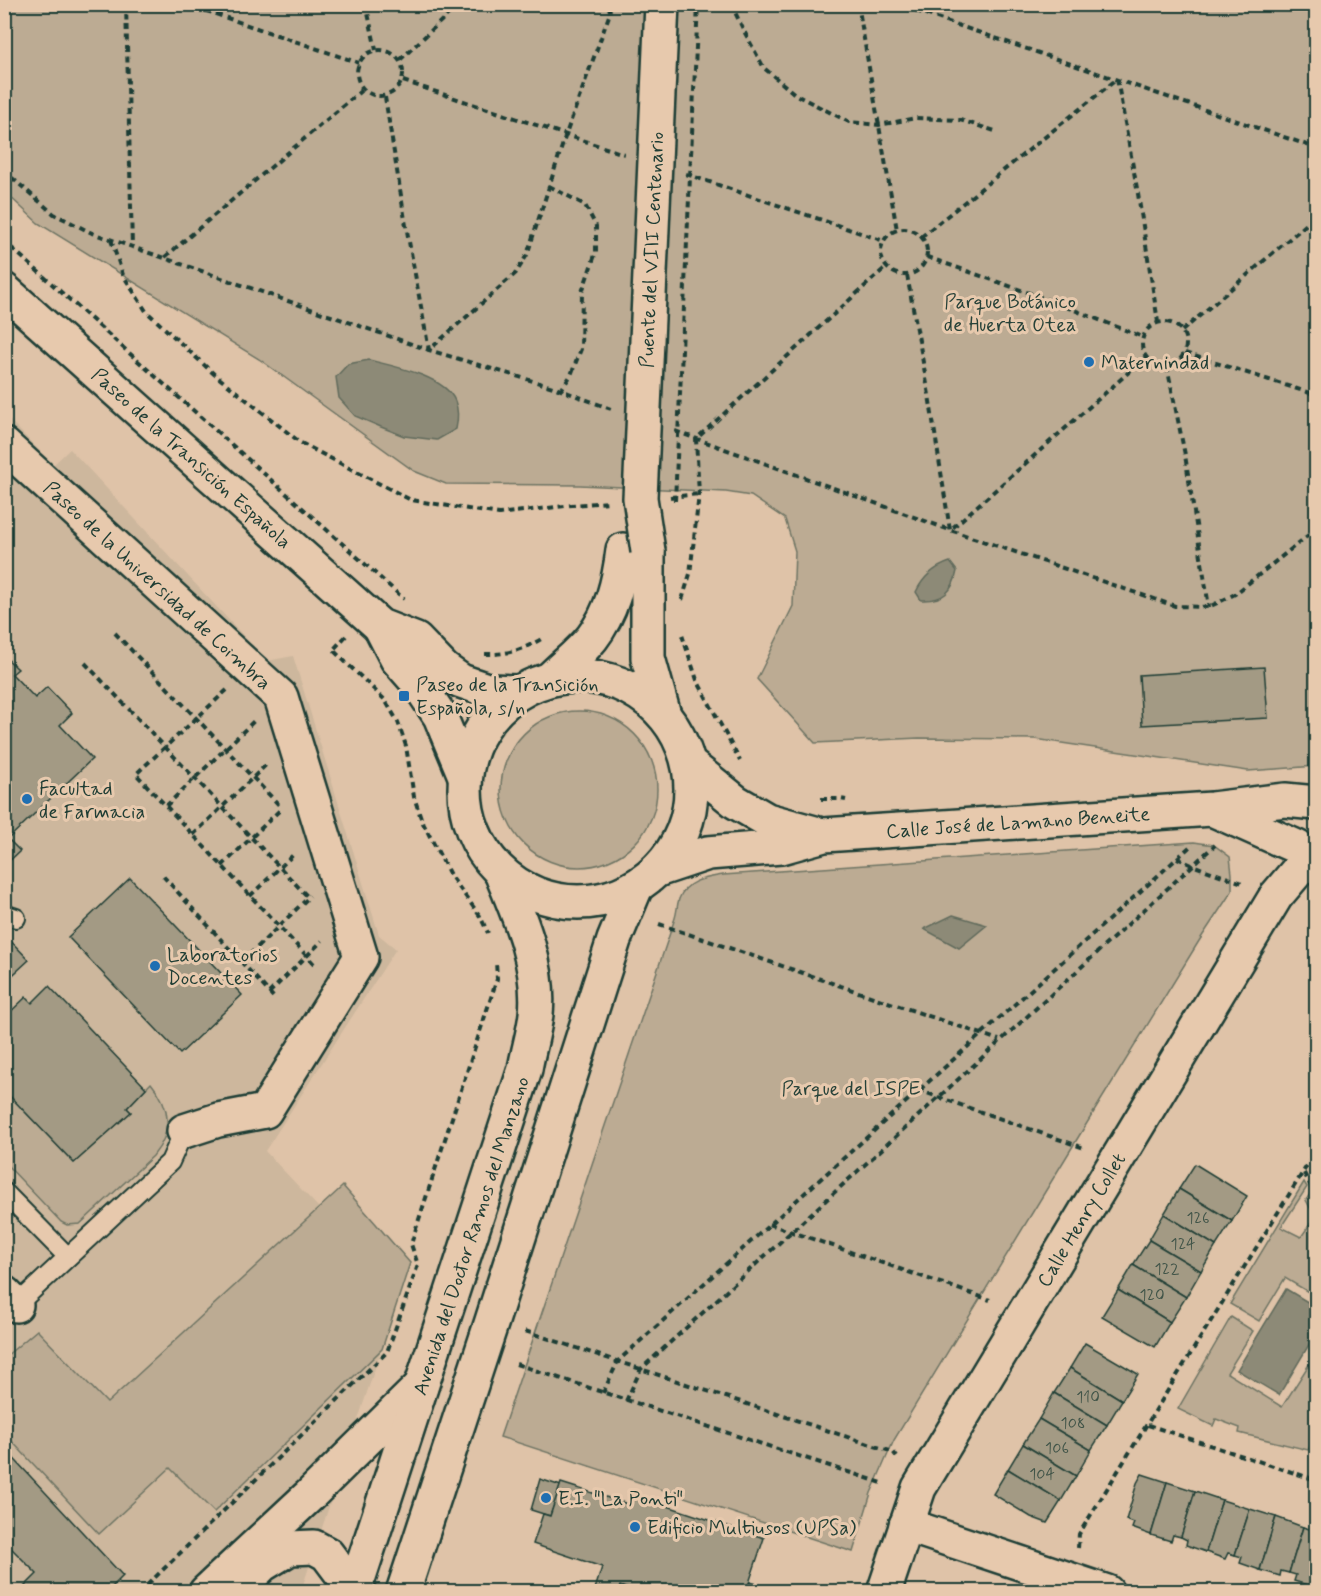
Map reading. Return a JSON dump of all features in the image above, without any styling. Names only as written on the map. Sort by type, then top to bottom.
[{"type":"main road","name":"Puente del VIII Centenario","points":[[662,4],[640,498],[635,550],[648,658],[664,715]]},
{"type":"main road","name":"Paseo de la Transición Española","points":[[4,290],[380,626],[416,640],[444,669],[461,681],[490,691],[518,692]]},
{"type":"main road","name":"Paseo de la Universidad de Coimbra","points":[[4,444],[280,696],[361,957],[265,1111],[218,1120],[184,1131]]},
{"type":"main road","name":"Puente del VIII Centenario","points":[[551,678],[592,638],[612,603],[621,568],[635,550]]},
{"type":"main road","name":"Paseo de la Transición Española","points":[[380,626],[397,659],[418,683],[440,716],[465,776]]},
{"type":"main road","points":[[403,1592],[614,940],[647,878],[680,839],[691,802],[689,764],[679,738],[664,715],[641,695],[613,681],[582,675],[551,678],[518,692],[490,714],[472,745],[465,776],[468,809],[478,842],[502,875]]},
{"type":"main road","name":"Calle José de Lamano Beneite","points":[[689,764],[736,802],[767,820],[824,835]]},
{"type":"main road","name":"Calle José de Lamano Beneite","points":[[502,875],[533,894],[567,903],[603,900],[647,878],[708,853],[781,847],[824,835],[1217,823],[1285,800],[1317,805]]},
{"type":"main road","points":[[1306,861],[1297,833],[1302,820],[1317,805]]},
{"type":"main road","name":"Calle José de Lamano Beneite","points":[[1217,823],[1306,861]]},
{"type":"main road","name":"Calle Henry Collet","points":[[884,1592],[919,1488],[1276,896],[1306,861]]},
{"type":"main road","name":"Avenida del Doctor Ramos del Manzano","points":[[354,1591],[525,1069],[536,1015],[536,995],[532,962],[520,919],[502,875]]},
{"type":"main road","points":[[206,1592],[422,1386]]},
{"type":"main road","points":[[906,1525],[1107,1592]]},
{"type":"main road","points":[[235,1592],[262,1565],[290,1548],[314,1546],[327,1554],[354,1591]]},
{"type":"lane","name":"Paseo de la Universidad de Coimbra","points":[[8,1305],[68,1256],[153,1179],[170,1162],[184,1131]]},
{"type":"lane","points":[[4,1191],[68,1256]]},
{"type":"path","points":[[126,4],[132,247]]},
{"type":"path","points":[[186,4],[359,63]]},
{"type":"path","points":[[366,4],[376,50]]},
{"type":"path","points":[[400,60],[459,4]]},
{"type":"path","points":[[385,97],[429,350],[516,273],[527,255],[566,134],[610,13],[609,4]]},
{"type":"path","points":[[675,504],[698,4]]},
{"type":"path","points":[[731,4],[764,68],[796,95],[849,122],[879,125],[916,118],[960,120],[998,132]]},
{"type":"path","points":[[858,4],[897,230]]},
{"type":"path","points":[[896,4],[1317,148]]},
{"type":"path","points":[[376,50],[390,51],[400,60],[404,70],[403,81],[396,92],[385,97],[373,96],[363,89],[357,77],[359,63],[366,54],[376,50]]},
{"type":"path","points":[[921,237],[1117,80]]},
{"type":"path","points":[[1117,80],[1158,322]]},
{"type":"path","points":[[165,258],[363,89]]},
{"type":"path","points":[[549,186],[585,205],[596,226],[596,252],[582,291],[581,349],[571,375],[561,391]]},
{"type":"path","points":[[1182,331],[1317,216]]},
{"type":"path","points":[[897,230],[910,230],[921,237],[927,246],[927,257],[920,269],[907,275],[896,274],[886,267],[881,255],[884,241],[889,234],[897,230]]},
{"type":"path","points":[[111,240],[123,275],[146,311],[214,374],[301,443],[411,500],[499,514],[572,504]]},
{"type":"path","points":[[4,241],[389,586]]},
{"type":"path","points":[[927,257],[1046,299],[1143,337]]},
{"type":"path","points":[[690,573],[699,494],[696,439],[886,267]]},
{"type":"path","points":[[907,275],[950,530],[1146,357]]},
{"type":"path","points":[[1158,322],[1171,322],[1182,331],[1187,341],[1185,353],[1178,361],[1167,366],[1156,364],[1146,357],[1142,348],[1143,337],[1148,328],[1158,322]]},
{"type":"path","points":[[1185,353],[1317,395]]},
{"type":"path","points":[[1167,366],[1185,454],[1209,607]]},
{"type":"path","points":[[679,626],[697,680],[741,763]]},
{"type":"path","points":[[115,633],[282,808]]},
{"type":"path","points":[[507,653],[526,648],[549,633]]},
{"type":"path","points":[[340,643],[333,651],[385,700],[398,722],[406,746],[414,797],[422,821],[450,875],[480,916],[491,943]]},
{"type":"path","points":[[85,663],[315,905]]},
{"type":"path","points":[[249,669],[136,774],[307,957],[341,989]]},
{"type":"path","points":[[166,806],[280,696]]},
{"type":"path","points":[[193,835],[294,741]]},
{"type":"path","points":[[222,866],[308,784]]},
{"type":"path","points":[[819,800],[849,801]]},
{"type":"path","points":[[627,1401],[641,1369],[1192,865],[1217,823]]},
{"type":"path","points":[[250,896],[322,829]]},
{"type":"path","points":[[603,1393],[618,1361],[1194,842]]},
{"type":"path","points":[[1176,858],[1245,884]]},
{"type":"path","points":[[242,962],[335,872]]},
{"type":"path","points":[[163,876],[276,1000]]},
{"type":"path","points":[[659,924],[999,1041]]},
{"type":"path","points":[[269,993],[329,934]]},
{"type":"path","points":[[140,1592],[387,1352],[418,1264],[411,1244],[497,979],[495,952]]},
{"type":"path","points":[[918,1090],[1084,1148]]},
{"type":"path","points":[[1078,1548],[1079,1534],[1317,1151]]},
{"type":"path","points":[[1304,1173],[1317,1196]]},
{"type":"path","points":[[769,1224],[990,1300]]},
{"type":"path","points":[[408,1294],[414,1296]]},
{"type":"path","points":[[525,1331],[893,1452],[897,1457]]},
{"type":"path","points":[[516,1364],[885,1484]]},
{"type":"path","points":[[1148,1425],[1316,1480]]},
{"type":"shaded area","points":[[369,360],[417,373],[441,385],[455,401],[458,415],[456,429],[437,440],[404,436],[355,416],[339,398],[336,377],[348,364]]},
{"type":"shaded area","points":[[4,414],[53,465],[70,449],[267,661],[293,656],[379,935],[396,949],[265,1151],[319,1208],[343,1186],[410,1263],[301,1591],[5,1591]]},
{"type":"shaded area","points":[[950,562],[957,571],[950,590],[941,597],[921,600],[916,592],[922,582],[934,570]]},
{"type":"shaded area","points":[[953,915],[987,925],[959,948],[924,929]]},
{"type":"shaded area","points":[[1286,1289],[1316,1307],[1316,1333],[1279,1395],[1237,1370]]},
{"type":"green space","name":"Parque Botánico de Huerta Otea","points":[[4,5],[1316,5],[1316,766],[1248,771],[1035,739],[919,738],[815,743],[757,679],[793,606],[795,551],[785,519],[751,496],[726,492],[580,485],[446,484],[414,471],[259,359],[38,223],[5,192]]},
{"type":"green space","points":[[579,711],[594,712],[609,717],[634,734],[651,759],[656,774],[656,804],[651,819],[634,844],[609,861],[594,866],[579,867],[564,866],[549,861],[524,844],[507,819],[502,804],[501,789],[502,774],[507,759],[524,734],[549,717],[564,712]]},
{"type":"green space","name":"Parque del ISPE","points":[[1194,842],[1214,845],[1230,857],[1232,891],[1199,941],[894,1440],[871,1493],[853,1552],[500,1437],[675,918],[679,899],[686,888],[697,881],[723,875]]},
{"type":"green space","points":[[151,1083],[166,1110],[164,1138],[153,1156],[80,1224],[67,1225],[61,1222],[5,1163],[4,1090],[74,1163],[131,1112],[127,1108]]},
{"type":"green space","points":[[1304,1182],[1307,1187],[1281,1227],[1301,1237],[1315,1217],[1306,1200],[1310,1194],[1316,1205],[1316,1289],[1314,1288],[1310,1293],[1285,1278],[1259,1321],[1230,1304]]},
{"type":"green space","points":[[343,1186],[410,1263],[382,1349],[214,1512],[170,1468],[99,1534],[5,1434],[5,1357],[37,1330],[107,1403]]},
{"type":"green space","points":[[1231,1317],[1253,1331],[1227,1373],[1282,1407],[1308,1366],[1316,1371],[1316,1435],[1308,1450],[1239,1433],[1240,1428],[1216,1419],[1213,1426],[1178,1409]]},
{"type":"building","name":"Facultad de Farmacia","points":[[4,656],[18,669],[12,674],[35,698],[47,687],[72,713],[60,725],[92,759],[8,839],[20,851],[4,866]]},
{"type":"building","points":[[1264,667],[1268,718],[1142,725],[1139,675]]},
{"type":"building","name":"Laboratorios Docentes","points":[[130,878],[242,995],[180,1054],[68,937]]},
{"type":"building","points":[[4,934],[29,960],[4,983]]},
{"type":"building","points":[[49,986],[146,1088],[127,1108],[131,1112],[74,1163],[4,1090],[4,1018],[26,997],[32,1003]]},
{"type":"building","points":[[1195,1164],[1247,1196],[1232,1221],[1179,1189]]},
{"type":"building","points":[[1179,1189],[1232,1221],[1216,1246],[1164,1214]]},
{"type":"building","points":[[1164,1214],[1216,1246],[1201,1271],[1149,1240]]},
{"type":"building","points":[[1149,1240],[1201,1271],[1186,1297],[1133,1265]]},
{"type":"building","points":[[1133,1265],[1186,1297],[1170,1322],[1118,1290]]},
{"type":"building","points":[[1118,1290],[1170,1322],[1155,1347],[1102,1316]]},
{"type":"building","points":[[1085,1343],[1138,1374],[1122,1400],[1070,1368]]},
{"type":"building","points":[[1070,1368],[1122,1400],[1107,1425],[1054,1393]]},
{"type":"building","points":[[1054,1393],[1107,1425],[1091,1450],[1039,1419]]},
{"type":"building","points":[[1039,1419],[1091,1450],[1076,1476],[1023,1444]]},
{"type":"building","points":[[1023,1444],[1076,1476],[1061,1501],[1008,1469]]},
{"type":"building","points":[[4,1448],[123,1576],[107,1592],[19,1592],[37,1574],[4,1541]]},
{"type":"building","points":[[1008,1469],[1061,1501],[1047,1523],[1031,1517],[993,1494]]},
{"type":"building","points":[[1142,1474],[1167,1482],[1151,1535],[1132,1528],[1134,1523],[1126,1520]]},
{"type":"building","name":"E.I. \"La Ponti\"","points":[[540,1479],[561,1486],[550,1516],[531,1510]]},
{"type":"building","points":[[1167,1482],[1195,1491],[1181,1537],[1173,1535],[1171,1541],[1151,1535]]},
{"type":"building","name":"Edificio Multiusos (UPSa)","points":[[561,1483],[631,1505],[634,1495],[764,1538],[746,1592],[710,1590],[709,1592],[637,1592],[620,1586],[618,1592],[601,1592],[595,1589],[602,1567],[533,1544],[543,1514],[550,1516]]},
{"type":"building","points":[[1195,1491],[1222,1500],[1206,1552],[1186,1545],[1187,1540],[1181,1537]]},
{"type":"building","points":[[1222,1500],[1250,1509],[1235,1555],[1228,1553],[1225,1559],[1206,1552]]},
{"type":"building","points":[[1250,1509],[1276,1517],[1260,1570],[1240,1563],[1242,1557],[1235,1555]]},
{"type":"building","points":[[1276,1517],[1303,1527],[1289,1573],[1281,1571],[1280,1576],[1260,1570]]},
{"type":"building","points":[[1303,1527],[1316,1531],[1314,1587],[1294,1581],[1296,1575],[1289,1573]]},
{"type":"building","points":[[750,1582],[761,1585],[759,1592],[746,1592]]},
{"type":"place","name":"Maternindad","points":[[1089,362]]},
{"type":"place","name":"Paseo de la Transición Española, s/n","points":[[404,696]]},
{"type":"place","name":"Facultad de Farmacia","points":[[27,799]]},
{"type":"place","name":"Laboratorios Docentes","points":[[155,966]]},
{"type":"place","name":"E.I. \"La Ponti\"","points":[[546,1498]]},
{"type":"place","name":"Edificio Multiusos (UPSa)","points":[[635,1527]]}]
